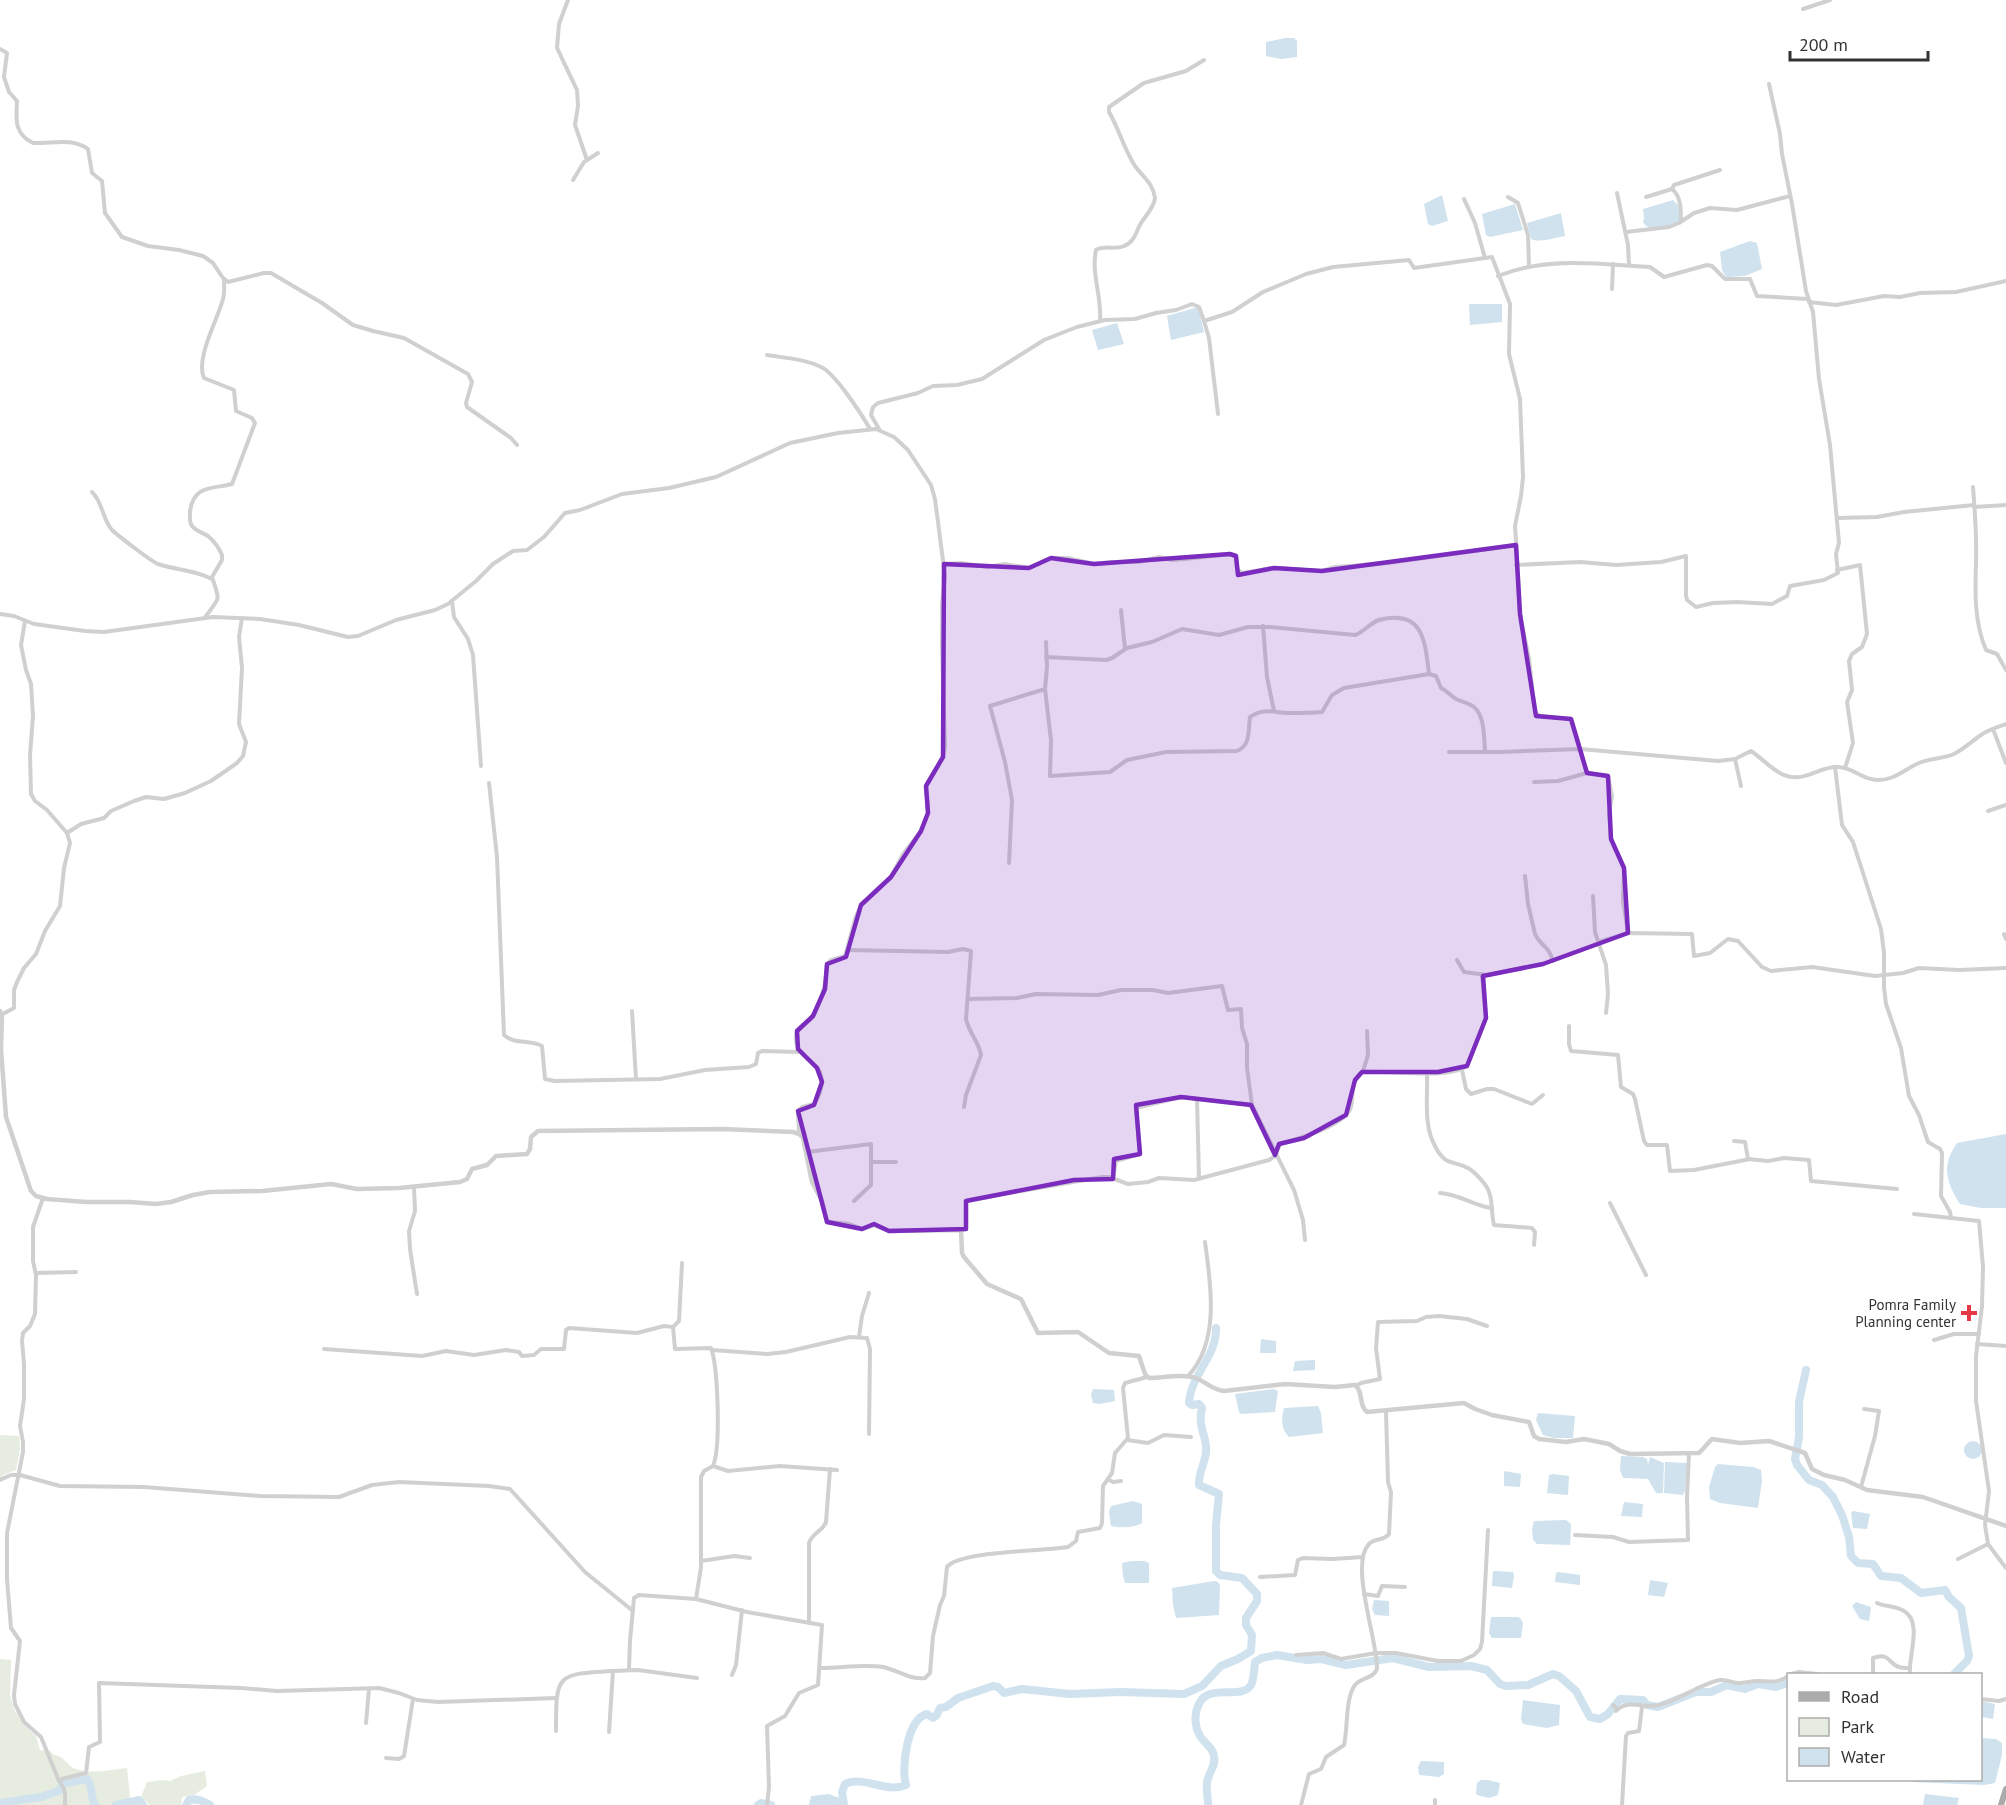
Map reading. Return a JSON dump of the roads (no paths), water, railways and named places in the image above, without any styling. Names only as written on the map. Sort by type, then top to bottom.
[{"type":"main road","points":[[2001,1805],[2006,1789]]},
{"type":"street","points":[[568,0],[559,24],[557,48],[577,90],[578,106],[575,125],[586,160]]},
{"type":"street","points":[[1803,9],[1830,0]]},
{"type":"street","points":[[0,49],[8,54],[4,77],[9,92],[17,101],[16,124],[22,135],[33,143],[68,142],[86,147],[90,154],[92,173],[102,181],[105,213],[120,236],[148,246],[203,256],[213,263],[224,279],[229,282],[272,273],[353,325],[373,332],[404,338],[471,377],[466,403],[468,410],[506,434],[517,445]]},
{"type":"street","points":[[1101,321],[1094,271],[1096,250],[1100,247],[1122,247],[1129,243],[1146,218],[1155,198],[1151,184],[1135,167],[1109,112],[1109,107],[1144,83],[1186,71],[1204,60]]},
{"type":"street","points":[[1517,565],[1580,562],[1625,564],[1661,562],[1686,556],[1686,595],[1687,600],[1696,607],[1713,603],[1737,602],[1772,604],[1787,596],[1790,586],[1824,580],[1838,573],[1837,518],[1813,312],[1808,301],[1780,134],[1768,84]]},
{"type":"street","points":[[573,180],[586,160],[598,153]]},
{"type":"street","points":[[1646,197],[1720,170]]},
{"type":"street","points":[[1672,189],[1680,206],[1681,220]]},
{"type":"street","points":[[1617,193],[1626,232],[1629,265]]},
{"type":"street","points":[[1626,232],[1646,228],[1664,228],[1710,208],[1737,210],[1790,196]]},
{"type":"street","points":[[1508,197],[1518,203],[1528,235],[1529,266]]},
{"type":"street","points":[[1464,199],[1485,258]]},
{"type":"street","points":[[1204,321],[1232,312],[1255,296],[1282,283],[1327,268],[1408,260],[1414,268],[1492,257],[1510,304],[1509,354],[1521,410],[1523,477],[1515,526],[1520,614],[1529,659],[1535,713],[1541,716],[1570,719],[1587,773]]},
{"type":"street","points":[[1498,276],[1529,266],[1548,263],[1653,267],[1664,277],[1707,265],[1712,266],[1725,279],[1750,279],[1757,296],[1836,305],[1884,296],[1900,297],[1920,293],[1956,292],[2006,281]]},
{"type":"street","points":[[1612,289],[1613,264]]},
{"type":"street","points":[[212,579],[222,555],[211,539],[193,527],[190,508],[195,497],[204,490],[217,485],[232,484],[255,423],[252,418],[236,411],[234,390],[204,378],[201,372],[205,349],[224,297],[224,279]]},
{"type":"street","points":[[879,430],[871,415],[873,407],[878,403],[918,393],[933,386],[957,385],[982,379],[1055,335],[1101,321],[1135,319],[1192,304],[1199,307],[1209,338],[1218,414]]},
{"type":"street","points":[[767,355],[800,360],[825,369],[863,415],[870,429]]},
{"type":"street","points":[[0,614],[14,616],[34,624],[99,632],[206,617],[242,618],[298,625],[352,637],[363,635],[403,618],[442,607],[452,601],[493,564],[510,552],[527,550],[547,534],[565,513],[580,510],[622,494],[662,489],[716,477],[790,443],[870,429],[879,430],[894,437],[903,445],[931,485],[935,499],[944,564],[942,648],[946,738],[943,757],[926,786],[929,808],[921,831],[903,854],[891,877],[861,905],[843,958],[831,960],[827,964],[825,989],[813,1016],[809,1021],[801,1024],[797,1031],[796,1046],[799,1052],[817,1068],[822,1087],[820,1096],[814,1104],[802,1107],[798,1111],[799,1134]]},
{"type":"street","points":[[1973,487],[1975,592],[1981,636],[1986,650],[1997,654],[2006,670]]},
{"type":"street","points":[[92,492],[98,498],[111,529],[155,563],[194,572],[212,579],[218,589],[219,598],[206,617]]},
{"type":"street","points":[[1837,518],[1877,517],[1904,512],[2006,505]]},
{"type":"street","points":[[944,564],[962,563],[987,567],[1005,564],[1029,568],[1051,558],[1068,558],[1094,564],[1139,562],[1159,557],[1172,560],[1230,554],[1236,556],[1237,569],[1242,573],[1274,568],[1317,571],[1516,545]]},
{"type":"street","points":[[1838,570],[1860,565],[1867,634],[1863,647],[1852,654],[1850,661],[1849,674],[1852,690],[1847,702],[1853,743],[1845,768]]},
{"type":"street","points":[[452,601],[454,617],[468,639],[473,655],[481,765]]},
{"type":"street","points":[[1121,610],[1125,650]]},
{"type":"street","points":[[67,833],[81,824],[104,818],[111,811],[134,801],[146,797],[164,799],[184,793],[211,781],[237,763],[245,750],[246,742],[239,724],[242,668],[239,637],[242,618]]},
{"type":"street","points":[[1046,657],[1106,660],[1176,630],[1189,629],[1219,635],[1242,628],[1263,626],[1355,634],[1364,631],[1376,621],[1409,620],[1417,625],[1421,634],[1429,674]]},
{"type":"street","points":[[24,621],[21,645],[31,684],[33,716],[30,754],[31,794],[35,801],[67,833],[70,843],[64,868],[60,906],[45,931],[36,954],[24,968],[17,982],[14,990],[14,1008],[1,1013],[6,1117],[31,1191],[43,1198],[86,1203],[156,1204],[203,1192],[262,1191],[320,1184],[357,1189],[414,1187],[460,1182],[467,1179],[472,1169],[488,1165],[496,1156],[527,1154],[531,1137],[538,1131],[779,1130],[799,1134],[803,1138],[812,1182],[823,1204],[827,1222],[849,1224],[862,1229],[874,1225],[889,1231],[961,1230],[966,1229],[967,1201],[1102,1177],[1128,1184],[1160,1178],[1199,1179],[1269,1160],[1275,1155],[1280,1144],[1304,1138],[1347,1113],[1351,1106],[1355,1080],[1362,1072],[1368,1055],[1367,1031]]},
{"type":"street","points":[[1263,626],[1267,677],[1274,711]]},
{"type":"street","points":[[1046,642],[1044,689],[1049,711],[1051,740],[1050,776],[1110,771],[1127,760],[1166,752],[1236,751],[1242,749],[1247,741],[1250,717],[1261,711],[1322,712],[1332,695],[1344,688],[1363,683],[1429,674],[1436,676],[1441,688],[1478,711],[1485,752]]},
{"type":"street","points":[[1009,863],[1012,800],[1005,762],[990,706],[1044,689]]},
{"type":"street","points":[[1449,752],[1579,749],[1718,761],[1735,759],[1751,752],[1782,775],[1792,779],[1835,767],[1845,768],[1871,780],[1888,779],[1924,761],[1952,755],[1984,733],[2006,724]]},
{"type":"street","points":[[1993,729],[2006,763]]},
{"type":"street","points":[[1735,759],[1741,786]]},
{"type":"street","points":[[1835,767],[1842,827],[1853,842],[1881,929],[1886,1004],[1901,1048],[1910,1096],[1928,1142],[1940,1149],[1942,1154],[1941,1196],[1950,1212],[1950,1218]]},
{"type":"street","points":[[1534,782],[1558,781],[1587,773],[1607,774],[1610,779],[1612,796],[1609,813],[1611,839],[1624,868],[1623,900],[1628,933]]},
{"type":"street","points":[[489,783],[497,858],[504,1035],[512,1041],[535,1043],[542,1046],[547,1080],[660,1079],[705,1070],[749,1067],[756,1064],[758,1053],[762,1051],[799,1052]]},
{"type":"street","points":[[1988,811],[2006,805]]},
{"type":"street","points":[[1525,876],[1528,904],[1535,934],[1549,950],[1553,961]]},
{"type":"street","points":[[1593,896],[1595,932],[1604,955],[1608,979],[1606,1013]]},
{"type":"street","points":[[1457,960],[1464,972],[1482,975],[1553,961],[1580,948],[1628,933],[1692,934],[1694,956],[1710,953],[1725,940],[1733,940],[1743,945],[1762,967],[1771,971],[1812,967],[1884,976],[1919,968],[1959,970],[2006,968]]},
{"type":"street","points":[[847,950],[940,952],[968,949],[971,953],[967,1023],[981,1055],[966,1095],[964,1107]]},
{"type":"street","points":[[1362,1072],[1462,1070],[1467,1066],[1486,1018],[1482,975]]},
{"type":"street","points":[[968,999],[1017,998],[1036,994],[1090,996],[1121,990],[1153,990],[1168,993],[1222,986],[1228,1010],[1241,1009],[1242,1028],[1247,1044],[1247,1068],[1252,1105],[1294,1190],[1303,1220],[1305,1240]]},
{"type":"street","points":[[632,1011],[636,1079]]},
{"type":"street","points":[[1569,1026],[1571,1051],[1618,1055],[1621,1087],[1633,1094],[1644,1141],[1647,1145],[1667,1145],[1670,1171],[1694,1170],[1750,1159],[1768,1161],[1784,1158],[1809,1160],[1811,1181],[1897,1189]]},
{"type":"street","points":[[1462,1070],[1466,1089],[1472,1094],[1494,1089],[1532,1104],[1543,1095]]},
{"type":"street","points":[[1427,1072],[1427,1111],[1435,1148],[1450,1164],[1471,1170],[1487,1188],[1494,1225],[1533,1229],[1534,1245]]},
{"type":"street","points":[[1113,1179],[1116,1161],[1140,1154],[1137,1108],[1180,1097],[1252,1105]]},
{"type":"street","points":[[1197,1099],[1199,1179]]},
{"type":"street","points":[[1734,1141],[1745,1142],[1746,1156],[1750,1159]]},
{"type":"street","points":[[807,1152],[871,1144],[871,1185],[854,1201]]},
{"type":"street","points":[[871,1162],[896,1162]]},
{"type":"street","points":[[414,1187],[415,1211],[409,1231],[411,1266],[417,1294]]},
{"type":"street","points":[[1440,1193],[1456,1195],[1479,1206],[1492,1208]]},
{"type":"street","points":[[43,1198],[33,1227],[33,1261],[36,1273],[35,1314],[22,1337],[24,1399],[20,1426],[23,1442],[7,1533],[7,1579],[12,1628],[20,1641],[15,1704],[24,1722],[41,1737],[61,1783],[64,1805]]},
{"type":"street","points":[[1610,1203],[1646,1275]]},
{"type":"street","points":[[1914,1214],[1979,1221],[1983,1267],[1982,1306],[1977,1344],[1976,1406],[1989,1491],[1985,1519],[1988,1544],[2006,1568]]},
{"type":"street","points":[[961,1230],[964,1257],[987,1284],[1021,1299],[1038,1333],[1078,1332],[1108,1353],[1139,1356],[1147,1377]]},
{"type":"street","points":[[1189,1377],[1204,1356],[1209,1337],[1211,1281],[1205,1242]]},
{"type":"street","points":[[682,1263],[679,1321],[673,1328],[675,1349],[709,1347],[712,1350],[767,1354],[859,1337],[868,1340],[870,1349],[869,1434]]},
{"type":"street","points":[[36,1273],[76,1272]]},
{"type":"street","points":[[859,1337],[869,1293]]},
{"type":"street","points":[[1127,1440],[1123,1388],[1125,1383],[1147,1377],[1189,1377],[1224,1392],[1285,1384],[1356,1386],[1380,1379],[1377,1357],[1378,1322],[1417,1321],[1426,1317],[1439,1316],[1467,1319],[1487,1326]]},
{"type":"street","points":[[324,1349],[422,1356],[446,1351],[474,1355],[506,1350],[529,1356],[541,1349],[564,1349],[566,1330],[569,1328],[637,1332],[664,1326],[673,1328]]},
{"type":"street","points":[[1935,1340],[1954,1334],[1978,1334]]},
{"type":"street","points":[[1977,1344],[2006,1346]]},
{"type":"street","points":[[712,1350],[717,1430],[713,1466]]},
{"type":"street","points":[[1356,1386],[1361,1394],[1364,1410],[1370,1412],[1464,1403],[1475,1410],[1492,1415],[1529,1422],[1534,1436],[1543,1440],[1566,1442],[1584,1439],[1605,1443],[1630,1454],[1698,1453],[1710,1439],[1751,1443],[1769,1441],[1803,1452],[1808,1456],[1814,1471],[1867,1490],[1923,1497],[2006,1526]]},
{"type":"street","points":[[1861,1487],[1875,1436],[1879,1411],[1864,1409]]},
{"type":"street","points":[[1301,1805],[1309,1774],[1322,1768],[1326,1757],[1344,1745],[1352,1690],[1356,1684],[1375,1674],[1376,1655],[1364,1594],[1364,1557],[1369,1543],[1387,1537],[1389,1534],[1391,1492],[1388,1482],[1386,1412]]},
{"type":"street","points":[[820,1668],[877,1667],[887,1668],[909,1677],[925,1678],[930,1673],[933,1636],[944,1596],[949,1563],[967,1557],[1072,1546],[1078,1532],[1100,1528],[1103,1486],[1109,1480],[1118,1448],[1127,1440],[1148,1443],[1164,1436],[1191,1437]]},
{"type":"street","points":[[1575,1535],[1613,1537],[1629,1542],[1688,1540],[1689,1453]]},
{"type":"street","points":[[696,1599],[701,1561],[701,1477],[704,1471],[713,1466],[728,1471],[780,1466],[837,1470]]},
{"type":"street","points":[[808,1623],[809,1543],[813,1535],[824,1527],[826,1521],[830,1469]]},
{"type":"street","points":[[0,1480],[11,1475],[18,1475],[60,1486],[144,1487],[260,1496],[339,1497],[372,1485],[399,1482],[510,1489],[585,1572],[633,1611]]},
{"type":"street","points":[[1109,1480],[1122,1481]]},
{"type":"street","points":[[1296,1655],[1323,1653],[1341,1659],[1396,1653],[1448,1662],[1461,1661],[1474,1655],[1480,1648],[1488,1530]]},
{"type":"street","points":[[1958,1559],[1988,1544]]},
{"type":"street","points":[[701,1561],[734,1556],[750,1558]]},
{"type":"street","points":[[1260,1577],[1295,1575],[1298,1560],[1303,1558],[1364,1557]]},
{"type":"street","points":[[1364,1594],[1378,1596],[1382,1586],[1405,1587]]},
{"type":"street","points":[[629,1670],[634,1598],[639,1595],[696,1599],[822,1625],[818,1685],[799,1693],[785,1716],[768,1726],[768,1802]]},
{"type":"street","points":[[1877,1603],[1902,1610],[1909,1614],[1913,1622],[1910,1673]]},
{"type":"street","points":[[732,1675],[736,1665],[742,1610]]},
{"type":"street","points":[[1873,1673],[1873,1658],[1879,1656],[1889,1658],[1898,1667],[1909,1668]]},
{"type":"street","points":[[556,1731],[556,1698],[558,1688],[566,1677],[577,1673],[629,1670],[697,1678]]},
{"type":"street","points":[[609,1732],[613,1671]]},
{"type":"street","points":[[1615,1708],[1634,1703],[1642,1707],[1657,1706],[1720,1680],[1735,1683],[1760,1681],[1772,1683],[1787,1677]]},
{"type":"street","points":[[61,1783],[62,1779],[86,1773],[89,1747],[100,1743],[99,1683],[230,1687],[277,1691],[369,1689],[399,1692],[413,1698],[438,1702],[556,1698]]},
{"type":"street","points":[[366,1723],[369,1689]]},
{"type":"street","points":[[386,1758],[399,1759],[404,1756],[413,1698]]},
{"type":"street","points":[[1982,1699],[1999,1701],[2006,1699]]},
{"type":"street","points":[[1622,1805],[1626,1736],[1628,1733],[1639,1731],[1642,1707]]},
{"type":"water","points":[[1294,38],[1297,41],[1297,57],[1281,59],[1266,56],[1266,42]]},
{"type":"water","points":[[1442,195],[1448,221],[1432,226],[1428,224],[1424,204]]},
{"type":"water","points":[[1673,200],[1678,205],[1680,221],[1660,228],[1646,226],[1643,222],[1643,209]]},
{"type":"water","points":[[1515,204],[1523,230],[1490,237],[1486,235],[1482,214]]},
{"type":"water","points":[[1561,213],[1565,236],[1543,240],[1531,239],[1527,223]]},
{"type":"water","points":[[1750,241],[1757,243],[1762,269],[1745,276],[1726,277],[1722,270],[1720,252]]},
{"type":"water","points":[[1469,304],[1502,304],[1502,322],[1470,325]]},
{"type":"water","points":[[1198,307],[1204,332],[1171,340],[1167,316]]},
{"type":"water","points":[[1117,323],[1124,344],[1098,350],[1092,330]]},
{"type":"water","points":[[2006,1134],[2006,1208],[1981,1208],[1960,1204],[1951,1188],[1947,1174],[1949,1159],[1957,1143]]},
{"type":"water","points":[[1261,1339],[1276,1341],[1276,1353],[1260,1353]]},
{"type":"water","points":[[1315,1360],[1315,1370],[1293,1371],[1295,1361]]},
{"type":"water","points":[[1093,1389],[1114,1390],[1115,1401],[1093,1403],[1091,1394]]},
{"type":"water","points":[[1273,1389],[1278,1391],[1275,1412],[1241,1414],[1239,1412],[1235,1394]]},
{"type":"water","points":[[1318,1406],[1323,1433],[1289,1437],[1282,1424],[1284,1408]]},
{"type":"water","points":[[1538,1413],[1575,1416],[1573,1438],[1554,1438],[1543,1435],[1536,1420]]},
{"type":"water","points":[[1973,1441],[1979,1444],[1982,1450],[1979,1456],[1973,1459],[1967,1456],[1964,1450],[1967,1444]]},
{"type":"water","points":[[1621,1456],[1643,1457],[1647,1459],[1648,1465],[1650,1457],[1664,1463],[1663,1493],[1656,1493],[1648,1479],[1623,1478],[1620,1470]]},
{"type":"water","points":[[1665,1462],[1687,1463],[1683,1495],[1664,1493]]},
{"type":"water","points":[[1718,1464],[1753,1467],[1761,1470],[1762,1481],[1758,1508],[1720,1503],[1710,1499],[1709,1487]]},
{"type":"water","points":[[1505,1471],[1521,1474],[1520,1487],[1504,1486]]},
{"type":"water","points":[[1549,1475],[1569,1476],[1568,1495],[1547,1493]]},
{"type":"water","points":[[1133,1501],[1142,1504],[1142,1523],[1127,1527],[1111,1526],[1109,1512],[1111,1506]]},
{"type":"water","points":[[1624,1502],[1643,1504],[1642,1517],[1621,1516]]},
{"type":"water","points":[[1853,1511],[1870,1514],[1867,1529],[1853,1528],[1851,1513]]},
{"type":"water","points":[[1566,1520],[1571,1524],[1570,1545],[1537,1544],[1533,1540],[1534,1521]]},
{"type":"water","points":[[1131,1561],[1149,1563],[1149,1583],[1125,1583],[1122,1563]]},
{"type":"water","points":[[1493,1571],[1513,1572],[1512,1588],[1492,1586]]},
{"type":"water","points":[[1558,1572],[1580,1575],[1580,1585],[1555,1582]]},
{"type":"water","points":[[1650,1580],[1668,1583],[1664,1597],[1648,1595]]},
{"type":"water","points":[[1214,1581],[1220,1585],[1219,1615],[1176,1618],[1172,1588]]},
{"type":"water","points":[[1374,1600],[1389,1601],[1389,1616],[1375,1615],[1372,1609]]},
{"type":"water","points":[[1856,1602],[1871,1607],[1869,1621],[1860,1619],[1852,1606]]},
{"type":"water","points":[[1491,1617],[1521,1619],[1523,1623],[1521,1638],[1492,1638],[1489,1633]]},
{"type":"water","points":[[1523,1700],[1560,1705],[1559,1725],[1547,1728],[1523,1724],[1521,1719]]},
{"type":"water","points":[[1982,1701],[1995,1704],[1993,1719],[1982,1717]]},
{"type":"water","points":[[1982,1738],[1996,1739],[2002,1743],[2002,1755],[1995,1783],[1984,1785],[1913,1782],[1982,1781]]},
{"type":"water","points":[[1421,1761],[1444,1762],[1444,1774],[1439,1777],[1419,1775],[1418,1767]]},
{"type":"water","points":[[1481,1780],[1500,1783],[1498,1795],[1489,1798],[1477,1795],[1477,1783]]},
{"type":"water","points":[[829,1794],[839,1798],[842,1805],[809,1805],[811,1796]]},
{"type":"water","points":[[1925,1794],[1959,1798],[1957,1805],[1923,1805]]},
{"type":"waterway","points":[[844,1805],[842,1792],[845,1784],[860,1782],[891,1787],[906,1785],[905,1756],[910,1734],[915,1725],[927,1714],[933,1718],[940,1708],[946,1707],[958,1698],[993,1686],[998,1687],[1004,1693],[1022,1689],[1070,1694],[1120,1692],[1184,1694],[1202,1686],[1221,1666],[1251,1651],[1252,1635],[1246,1625],[1246,1618],[1257,1601],[1257,1594],[1242,1578],[1220,1575],[1216,1571],[1219,1494],[1199,1485],[1206,1452],[1201,1421],[1202,1408],[1199,1404],[1189,1403],[1194,1383],[1212,1347],[1216,1328]]},
{"type":"waterway","points":[[1806,1370],[1799,1402],[1799,1437],[1795,1459],[1797,1465],[1809,1480],[1822,1485],[1833,1497],[1849,1537],[1851,1556],[1858,1563],[1873,1564],[1881,1576],[1901,1578],[1921,1593],[1945,1590],[1961,1608],[1969,1656],[1955,1673]]},
{"type":"waterway","points":[[1208,1805],[1207,1782],[1214,1763],[1214,1756],[1196,1727],[1198,1707],[1200,1702],[1211,1694],[1247,1689],[1252,1683],[1255,1662],[1262,1658],[1277,1655],[1307,1660],[1321,1659],[1346,1665],[1393,1658],[1429,1667],[1471,1666],[1487,1670],[1500,1684],[1506,1686],[1528,1685],[1553,1674],[1559,1676],[1576,1691],[1590,1717],[1600,1719],[1608,1714],[1620,1699],[1643,1700],[1647,1705],[1658,1707],[1696,1692],[1711,1692],[1727,1685],[1745,1689],[1758,1684],[1776,1687],[1787,1683]]},
{"type":"waterway","points":[[0,1803],[41,1797],[61,1790],[62,1784],[87,1779],[95,1805]]},
{"type":"waterway","points":[[186,1805],[189,1800],[195,1799],[210,1805]]},
{"type":"waterway","points":[[116,1805],[139,1800],[143,1805]]},
{"type":"waterway","points":[[758,1805],[761,1803],[771,1805]]},
{"type":"place","name":"Pomra Family Planning center","points":[[1969,1313]]}]
